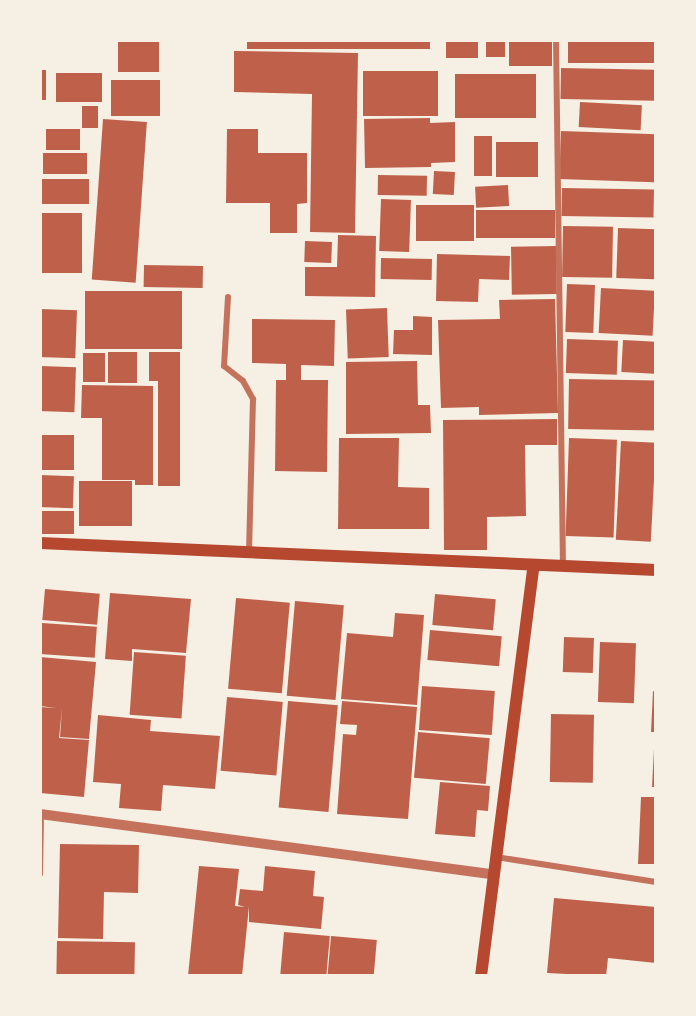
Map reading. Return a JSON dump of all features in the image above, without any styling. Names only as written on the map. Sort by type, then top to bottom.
[{"type":"main road","points":[[40,543],[656,570]]},
{"type":"main road","points":[[481,975],[494,856],[534,566]]},
{"type":"street","points":[[556,40],[563,566]]},
{"type":"street","points":[[228,297],[224,366],[243,381],[253,399],[249,552]]},
{"type":"street","points":[[40,874],[41,814],[492,874]]},
{"type":"street","points":[[494,856],[656,882]]},
{"type":"building","points":[[118,40],[159,40],[159,72],[118,72]]},
{"type":"building","points":[[247,40],[430,40],[430,49],[247,49]]},
{"type":"building","points":[[446,40],[478,40],[478,58],[446,58]]},
{"type":"building","points":[[486,40],[505,40],[505,57],[486,57]]},
{"type":"building","points":[[509,40],[552,40],[552,66],[509,66]]},
{"type":"building","points":[[568,40],[654,40],[654,63],[568,63]]},
{"type":"building","points":[[234,51],[358,53],[355,233],[310,232],[312,94],[234,92]]},
{"type":"building","points":[[561,68],[655,70],[654,101],[560,99]]},
{"type":"building","points":[[40,70],[46,70],[46,100],[40,100]]},
{"type":"building","points":[[363,71],[438,71],[438,116],[363,116]]},
{"type":"building","points":[[56,73],[102,73],[102,102],[56,102]]},
{"type":"building","points":[[455,74],[536,74],[536,118],[455,118]]},
{"type":"building","points":[[111,80],[160,80],[160,116],[111,116]]},
{"type":"building","points":[[580,102],[642,105],[641,130],[579,127]]},
{"type":"building","points":[[82,106],[98,106],[98,128],[82,128]]},
{"type":"building","points":[[430,118],[430,123],[455,122],[455,162],[431,163],[431,167],[365,168],[364,119]]},
{"type":"building","points":[[103,119],[147,122],[136,283],[92,280]]},
{"type":"building","points":[[46,129],[80,129],[80,150],[46,150]]},
{"type":"building","points":[[227,129],[258,129],[258,153],[307,153],[307,203],[297,204],[297,233],[270,233],[270,203],[226,203]]},
{"type":"building","points":[[561,131],[656,134],[654,182],[559,179]]},
{"type":"building","points":[[474,136],[492,136],[492,176],[474,176]]},
{"type":"building","points":[[496,142],[538,142],[538,177],[496,177]]},
{"type":"building","points":[[43,153],[87,153],[87,174],[43,174]]},
{"type":"building","points":[[434,171],[455,172],[454,195],[433,194]]},
{"type":"building","points":[[378,175],[427,176],[427,196],[378,195]]},
{"type":"building","points":[[42,179],[89,179],[89,204],[42,204]]},
{"type":"building","points":[[508,185],[509,206],[476,208],[475,187]]},
{"type":"building","points":[[562,188],[654,190],[653,218],[562,216]]},
{"type":"building","points":[[381,199],[411,200],[409,252],[379,251]]},
{"type":"building","points":[[416,205],[474,205],[474,241],[416,241]]},
{"type":"building","points":[[476,210],[555,210],[555,238],[476,238]]},
{"type":"building","points":[[40,213],[82,213],[82,273],[40,273]]},
{"type":"building","points":[[563,226],[613,227],[612,278],[562,277]]},
{"type":"building","points":[[618,228],[656,229],[654,279],[616,278]]},
{"type":"building","points":[[338,235],[376,236],[375,297],[305,296],[305,267],[337,267]]},
{"type":"building","points":[[305,241],[332,242],[331,263],[304,262]]},
{"type":"building","points":[[556,246],[557,294],[512,295],[511,247]]},
{"type":"building","points":[[437,254],[510,256],[509,280],[479,279],[478,302],[436,301]]},
{"type":"building","points":[[381,258],[432,259],[432,280],[381,279]]},
{"type":"building","points":[[144,265],[203,266],[203,288],[144,287]]},
{"type":"building","points":[[567,284],[595,285],[593,333],[565,332]]},
{"type":"building","points":[[601,288],[655,291],[653,336],[599,333]]},
{"type":"building","points":[[85,291],[182,291],[182,349],[85,349]]},
{"type":"building","points":[[555,299],[558,413],[479,415],[479,407],[441,408],[438,320],[500,319],[499,300]]},
{"type":"building","points":[[387,308],[389,357],[348,358],[346,309]]},
{"type":"building","points":[[40,309],[77,310],[75,358],[40,357]]},
{"type":"building","points":[[413,316],[432,317],[432,355],[393,354],[394,330],[413,330]]},
{"type":"building","points":[[252,319],[335,320],[334,366],[301,365],[301,380],[328,380],[327,472],[275,471],[276,380],[286,380],[286,364],[252,363]]},
{"type":"building","points":[[567,339],[618,341],[617,375],[566,373]]},
{"type":"building","points":[[623,340],[656,342],[654,374],[621,372]]},
{"type":"building","points":[[108,352],[137,352],[137,383],[108,383]]},
{"type":"building","points":[[149,352],[180,352],[180,486],[158,486],[158,381],[149,381]]},
{"type":"building","points":[[83,353],[105,353],[105,382],[83,382]]},
{"type":"building","points":[[417,361],[418,405],[430,405],[431,433],[346,434],[346,362]]},
{"type":"building","points":[[40,366],[76,367],[74,412],[40,411]]},
{"type":"building","points":[[569,379],[656,381],[655,431],[568,429]]},
{"type":"building","points":[[82,385],[153,386],[153,485],[135,485],[135,480],[102,480],[102,418],[81,418]]},
{"type":"building","points":[[557,419],[557,445],[525,445],[526,516],[487,517],[487,550],[444,550],[443,420]]},
{"type":"building","points":[[40,435],[74,435],[74,470],[40,470]]},
{"type":"building","points":[[339,438],[399,438],[398,487],[429,488],[429,529],[338,529]]},
{"type":"building","points":[[569,438],[617,440],[614,538],[566,536]]},
{"type":"building","points":[[621,441],[656,443],[651,542],[616,540]]},
{"type":"building","points":[[40,475],[74,476],[73,508],[40,507]]},
{"type":"building","points":[[79,481],[132,481],[132,526],[79,526]]},
{"type":"building","points":[[40,511],[74,511],[74,534],[40,534]]},
{"type":"building","points":[[45,589],[100,594],[97,625],[42,620]]},
{"type":"building","points":[[110,593],[191,599],[186,653],[132,649],[132,661],[105,659]]},
{"type":"building","points":[[435,594],[496,599],[493,630],[432,625]]},
{"type":"building","points":[[236,598],[290,603],[282,693],[228,689]]},
{"type":"building","points":[[295,601],[344,605],[336,700],[287,696]]},
{"type":"building","points":[[395,613],[424,615],[417,705],[341,699],[347,633],[393,637]]},
{"type":"building","points":[[42,623],[97,627],[95,658],[40,654]]},
{"type":"building","points":[[430,630],[502,636],[499,666],[427,660]]},
{"type":"building","points":[[564,637],[594,638],[593,673],[563,672]]},
{"type":"building","points":[[600,642],[636,643],[634,703],[598,702]]},
{"type":"building","points":[[134,652],[186,656],[181,718],[130,715]]},
{"type":"building","points":[[40,657],[96,662],[89,739],[60,737],[62,708],[59,738],[89,740],[84,797],[40,793],[40,707],[56,708],[40,706]]},
{"type":"building","points":[[422,686],[495,691],[492,735],[419,730]]},
{"type":"building","points":[[653,691],[656,692],[656,732],[651,732]]},
{"type":"building","points":[[227,697],[283,702],[276,776],[221,771]]},
{"type":"building","points":[[288,701],[338,705],[328,812],[279,808]]},
{"type":"building","points":[[342,701],[417,707],[408,819],[337,814],[343,734],[356,735],[357,725],[340,724]]},
{"type":"building","points":[[551,714],[594,715],[593,783],[550,782]]},
{"type":"building","points":[[98,715],[151,720],[150,731],[220,736],[215,789],[163,785],[161,811],[119,808],[121,784],[93,782]]},
{"type":"building","points":[[418,732],[490,738],[486,784],[414,778]]},
{"type":"building","points":[[654,749],[656,749],[656,787],[652,787]]},
{"type":"building","points":[[440,782],[490,786],[488,811],[477,810],[475,837],[435,834]]},
{"type":"building","points":[[641,797],[656,797],[656,864],[638,864]]},
{"type":"building","points":[[60,844],[139,845],[138,893],[104,892],[103,939],[58,938]]},
{"type":"building","points":[[199,866],[239,869],[235,906],[245,907],[238,905],[240,889],[263,891],[265,866],[315,871],[313,896],[324,897],[321,929],[249,922],[249,906],[242,976],[188,976]]},
{"type":"building","points":[[554,898],[656,907],[656,963],[608,958],[606,976],[547,973]]},
{"type":"building","points":[[284,932],[330,936],[326,976],[280,976]]},
{"type":"building","points":[[331,936],[377,940],[374,976],[328,976]]},
{"type":"building","points":[[57,941],[135,942],[134,976],[56,976]]}]
